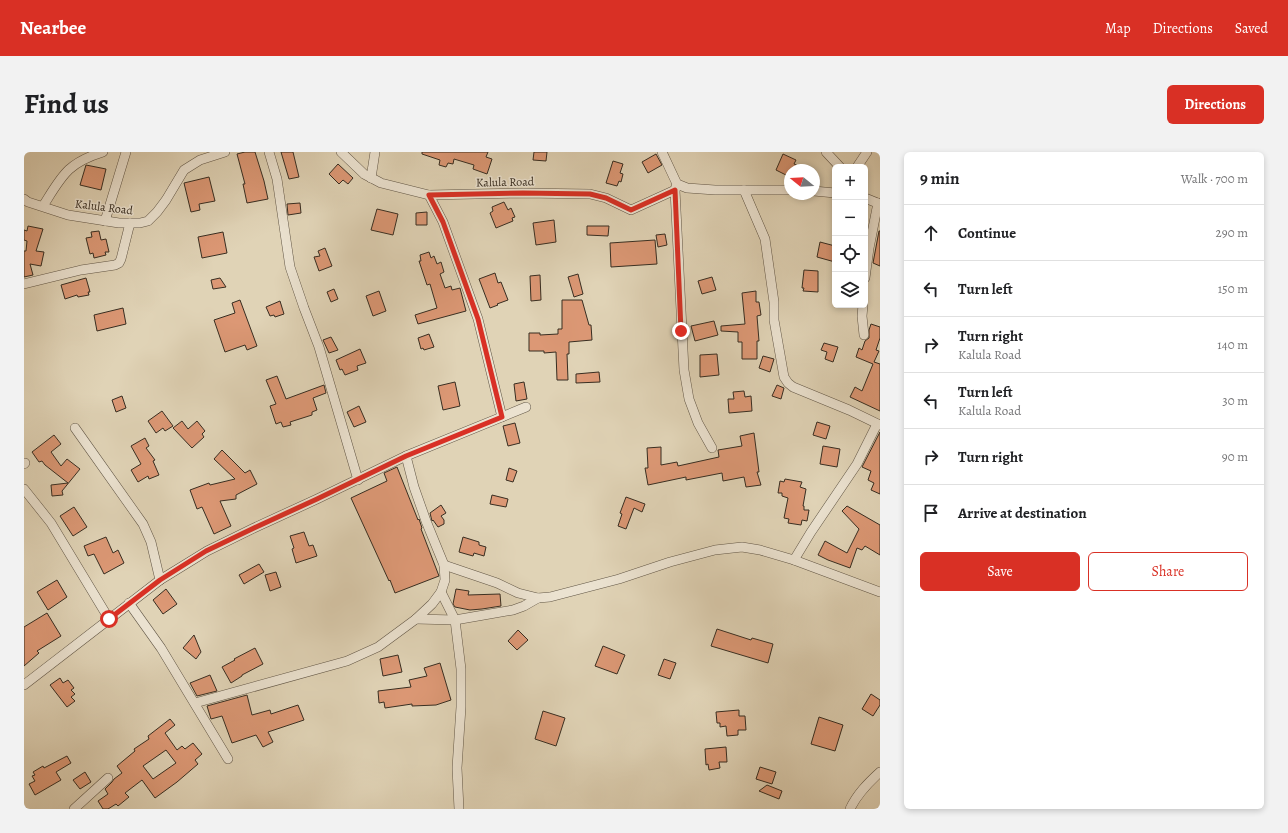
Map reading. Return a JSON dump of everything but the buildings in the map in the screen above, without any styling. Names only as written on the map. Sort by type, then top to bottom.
[{"type":"street","points":[[43,206],[58,182],[67,171],[75,164],[103,152]]},
{"type":"street","points":[[105,221],[126,152]]},
{"type":"street","name":"Kalula Road","points":[[24,199],[28,202],[68,215],[105,221],[140,224],[148,221],[166,200],[184,170],[200,160],[225,152]]},
{"type":"street","points":[[269,152],[277,179],[290,267],[319,347],[358,480]]},
{"type":"street","name":"Kalula Road","points":[[341,152],[364,174],[381,183],[429,195],[523,193],[590,194],[606,198],[631,210],[676,187]]},
{"type":"street","points":[[371,178],[375,152]]},
{"type":"street","points":[[662,152],[676,187],[684,370],[690,399],[698,424],[712,448]]},
{"type":"street","points":[[826,152],[837,164]]},
{"type":"street","points":[[859,164],[867,152]]},
{"type":"street","points":[[676,187],[784,190]]},
{"type":"street","points":[[744,190],[765,239],[774,302],[774,320],[784,377],[793,387],[849,410],[878,425],[857,464],[794,560]]},
{"type":"street","points":[[820,192],[832,193]]},
{"type":"street","points":[[429,195],[443,222],[478,319],[502,417]]},
{"type":"street","points":[[866,272],[869,248],[879,204],[868,199]]},
{"type":"street","points":[[24,284],[119,263],[130,223]]},
{"type":"street","points":[[863,308],[864,335]]},
{"type":"street","points":[[24,685],[160,580],[206,551],[406,456],[526,407]]},
{"type":"street","points":[[75,428],[143,524],[151,542],[160,580]]},
{"type":"street","points":[[195,703],[347,661],[378,647],[432,604],[441,592],[445,580],[444,565],[417,494],[406,456]]},
{"type":"street","points":[[24,489],[51,523],[109,619]]},
{"type":"street","points":[[444,565],[497,583],[518,593],[538,598],[550,597],[618,579],[670,562],[715,550],[742,547],[760,550],[794,560],[880,592]]},
{"type":"street","points":[[441,592],[455,620],[461,669],[461,707],[457,768],[459,809]]},
{"type":"street","points":[[416,618],[455,620],[513,610],[538,598]]},
{"type":"street","points":[[129,603],[161,648],[228,759]]},
{"type":"street","points":[[850,809],[853,802],[880,772]]},
{"type":"street","points":[[74,809],[108,778]]},
{"type":"route","points":[[109,619],[160,580],[206,551],[432,444],[502,417],[478,319],[443,222],[429,195],[523,193],[590,194],[606,198],[631,210],[675,190],[681,331]]}]
